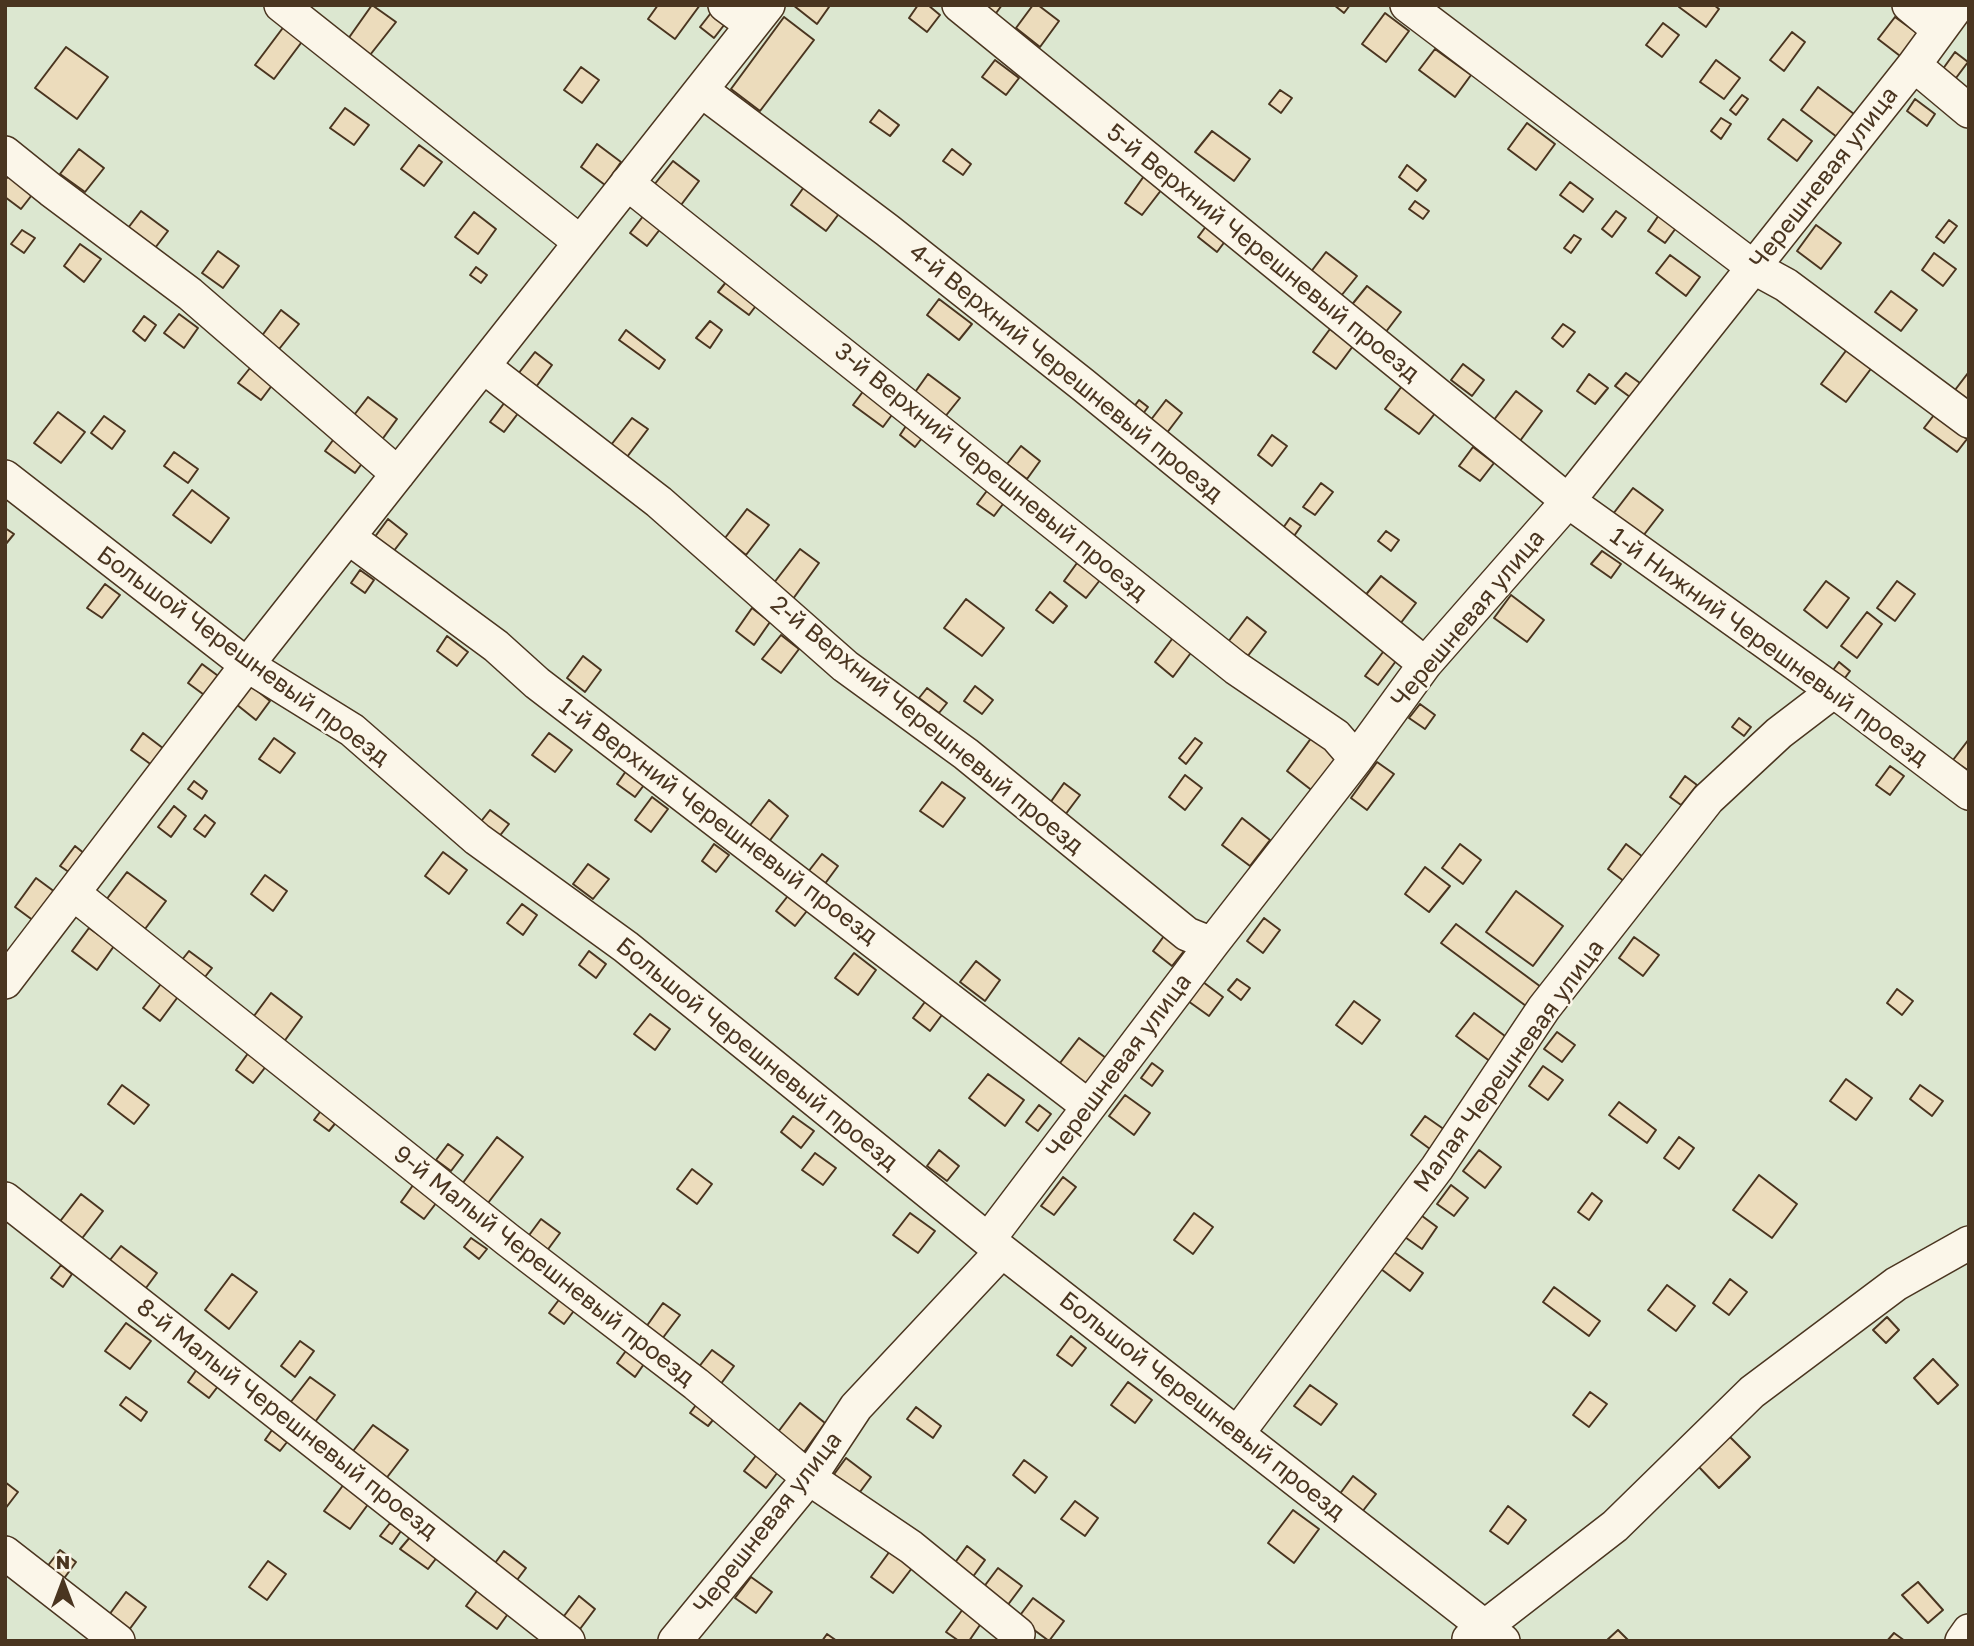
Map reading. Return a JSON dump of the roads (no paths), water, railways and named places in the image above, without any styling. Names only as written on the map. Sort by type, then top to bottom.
[{"type":"lane","points":[[281,5],[580,242]]},
{"type":"lane","points":[[5,982],[247,665],[760,15],[726,5]]},
{"type":"lane","name":"5-й Верхний Черешневый проезд","points":[[959,5],[1568,501]]},
{"type":"lane","points":[[1407,5],[1753,267],[1787,285],[1969,421]]},
{"type":"lane","points":[[1909,5],[1948,17]]},
{"type":"lane","name":"Черешневая улица","points":[[675,1641],[809,1478],[856,1407],[995,1245],[1088,1106],[1356,759],[1425,664],[1568,501],[1914,65],[1948,17]]},
{"type":"lane","points":[[1914,65],[1969,111]]},
{"type":"lane","name":"4-й Верхний Черешневый проезд","points":[[701,90],[887,230],[1083,384],[1425,664]]},
{"type":"lane","points":[[5,153],[190,294],[398,474]]},
{"type":"lane","name":"3-й Верхний Черешневый проезд","points":[[627,183],[1236,668],[1336,736],[1356,759]]},
{"type":"lane","name":"2-й Верхний Черешневый проезд","points":[[483,366],[659,502],[845,666],[965,754],[1187,933],[1212,944]]},
{"type":"lane","name":"Большой Черешневый проезд","points":[[5,477],[247,665],[352,730],[477,839],[626,947],[995,1245],[1237,1434],[1485,1636]]},
{"type":"lane","name":"1-й Нижний Черешневый проезд","points":[[1568,501],[1833,691],[1969,793]]},
{"type":"lane","name":"1-й Верхний Черешневый проезд","points":[[348,537],[496,646],[537,683],[1088,1106]]},
{"type":"lane","name":"Малая Черешневая улица","points":[[1237,1434],[1437,1168],[1544,1008],[1708,799],[1779,733],[1833,691]]},
{"type":"lane","name":"9-й Малый Черешневый проезд","points":[[73,893],[486,1223],[696,1384],[809,1478],[911,1547],[1018,1634]]},
{"type":"lane","name":"8-й Малый Черешневый проезд","points":[[5,1199],[568,1641]]},
{"type":"lane","points":[[1485,1636],[1615,1526],[1752,1392],[1896,1284],[1969,1243]]},
{"type":"lane","points":[[5,1553],[118,1641]]},
{"type":"lane","points":[[1962,1641],[1969,1631]]}]
